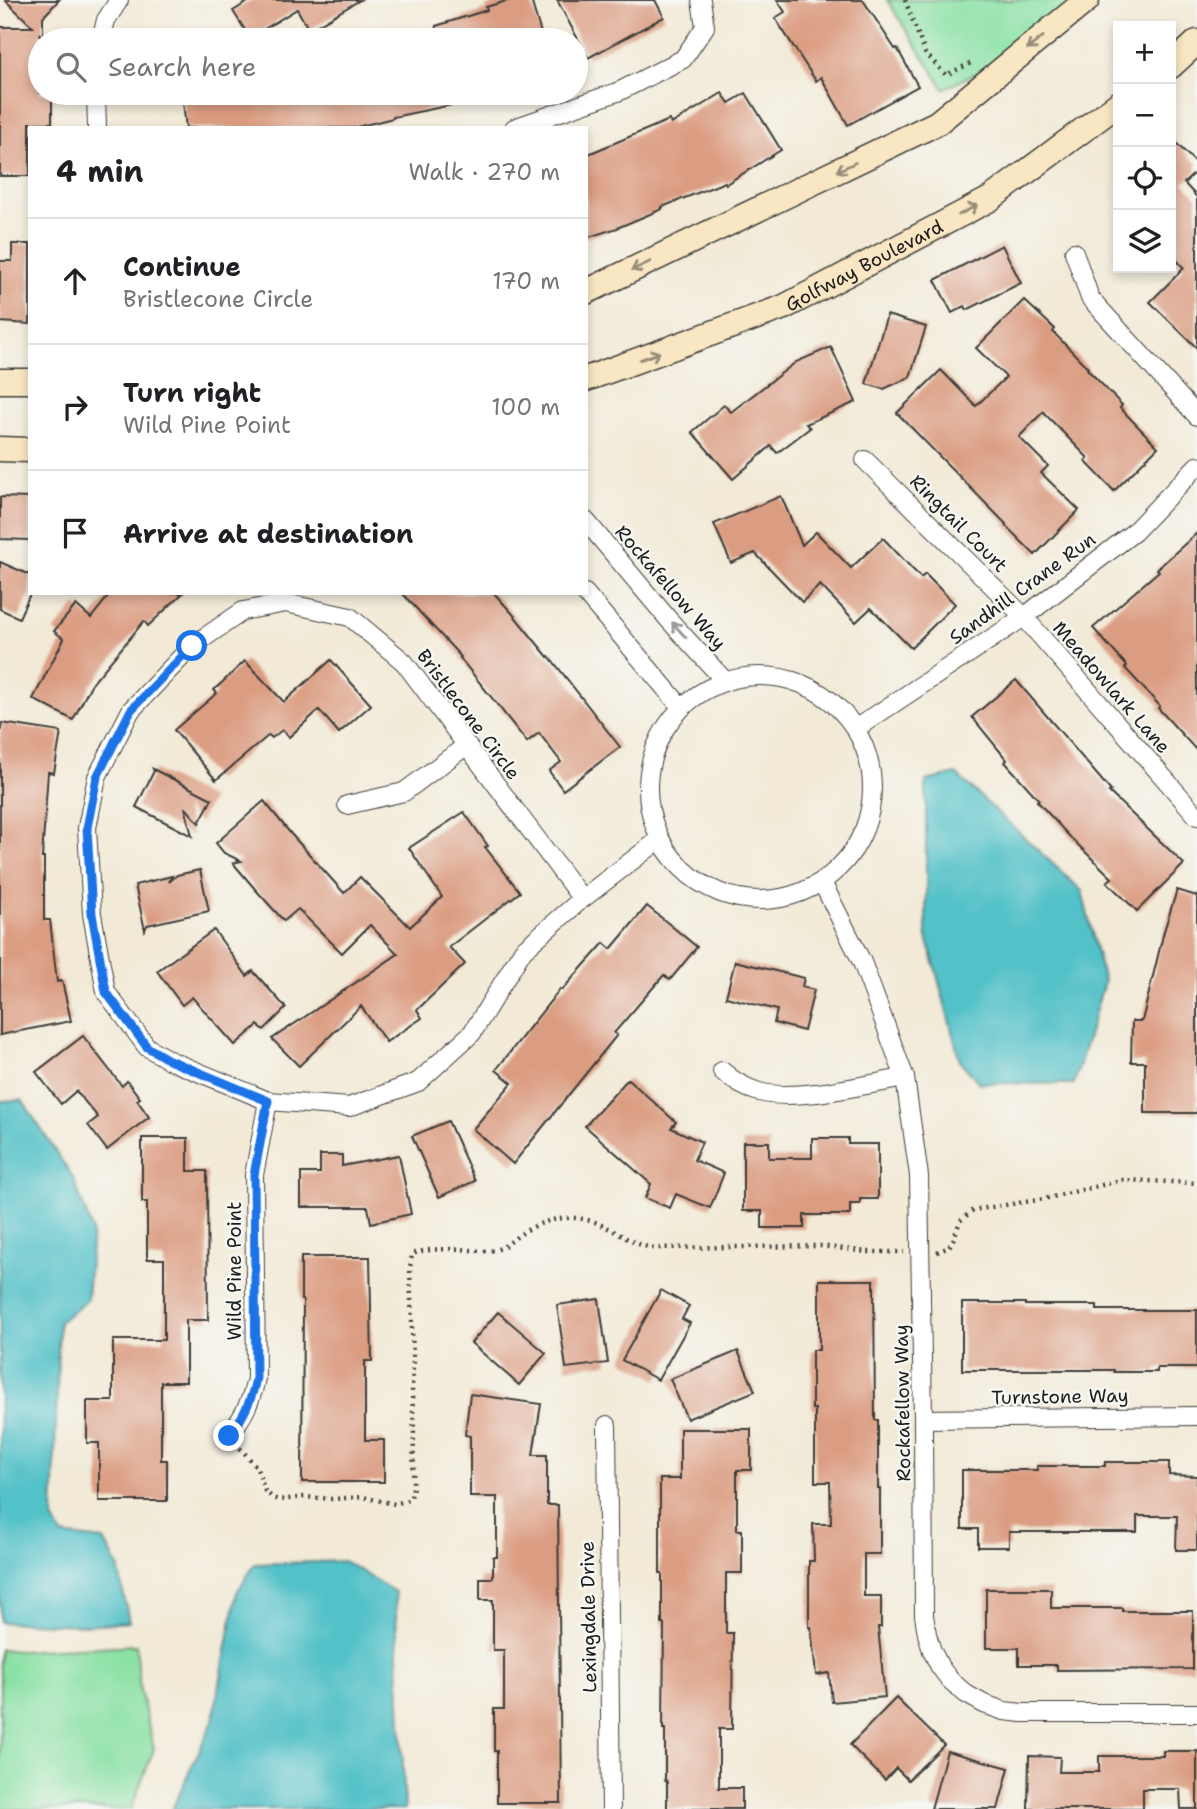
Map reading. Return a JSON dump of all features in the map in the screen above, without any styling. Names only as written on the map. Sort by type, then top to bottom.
[{"type":"street","points":[[104,28],[119,0]]},
{"type":"street","points":[[588,102],[620,91],[683,59],[705,27],[701,0]]},
{"type":"street","points":[[588,291],[937,123],[1087,0]]},
{"type":"street","points":[[1176,61],[1197,42]]},
{"type":"street","points":[[96,105],[97,126]]},
{"type":"street","points":[[520,126],[580,105]]},
{"type":"street","name":"Golfway Boulevard","points":[[588,378],[785,307],[990,199],[1113,108]]},
{"type":"street","points":[[1074,252],[1090,298],[1197,416]]},
{"type":"street","points":[[0,381],[28,382]]},
{"type":"street","points":[[0,449],[28,450]]},
{"type":"street","name":"Ringtail Court","points":[[865,460],[1024,617]]},
{"type":"street","name":"Sandhill Crane Run","points":[[858,727],[1024,617],[1134,532],[1197,466]]},
{"type":"street","name":"Rockafellow Way","points":[[588,523],[669,620],[725,681]]},
{"type":"street","points":[[586,595],[681,707]]},
{"type":"street","name":"Bristlecone Circle","points":[[582,899],[404,662],[350,617],[286,603],[243,611],[192,646],[131,710],[97,777],[87,828],[92,914],[106,992],[147,1047],[169,1060],[268,1101],[349,1107],[418,1082],[472,1033],[523,950],[582,899],[659,840]]},
{"type":"street","name":"Meadowlark Lane","points":[[1024,617],[1197,816]]},
{"type":"street","points":[[756,676],[788,679],[818,692],[858,727],[871,769],[872,802],[863,833],[846,861],[822,882],[793,896],[762,901],[731,897],[702,885],[677,865],[659,840],[649,814],[646,788],[649,761],[660,735],[681,707],[725,681],[756,676]]},
{"type":"street","points":[[348,805],[404,792],[467,745]]},
{"type":"street","name":"Rockafellow Way","points":[[822,882],[862,962],[905,1078],[919,1176],[924,1615],[932,1651],[950,1680],[966,1694],[1004,1711],[1197,1713]]},
{"type":"street","points":[[722,1072],[747,1088],[778,1095],[813,1093],[905,1078]]},
{"type":"street","name":"Wild Pine Point","points":[[229,1436],[249,1404],[256,1378],[254,1175],[268,1101]]},
{"type":"street","name":"Turnstone Way","points":[[923,1419],[1197,1416]]},
{"type":"street","name":"Lexingdale Drive","points":[[607,1425],[611,1809]]},
{"type":"path","points":[[905,0],[925,53],[946,75],[980,60]]},
{"type":"path","points":[[229,1436],[252,1461],[265,1491],[279,1500],[363,1497],[395,1503],[408,1500],[413,1486],[414,1431],[410,1267],[412,1255],[417,1252],[480,1252],[498,1249],[540,1224],[558,1219],[585,1219],[632,1242],[653,1248],[820,1246],[868,1252],[936,1252],[949,1247],[960,1221],[973,1210],[1044,1199],[1123,1180],[1197,1183]]},
{"type":"green space","points":[[887,0],[1080,0],[1023,50],[944,89]]},
{"type":"green space","points":[[136,1645],[140,1690],[154,1749],[131,1809],[0,1809],[0,1649],[20,1651]]},
{"type":"water","points":[[956,774],[1082,891],[1104,982],[1074,1084],[979,1083],[960,1061],[926,933],[926,781]]},
{"type":"water","points":[[22,1100],[73,1178],[92,1230],[87,1300],[59,1322],[53,1519],[62,1535],[104,1540],[118,1566],[129,1622],[85,1625],[0,1622],[0,1101]]},
{"type":"water","points":[[344,1561],[395,1592],[405,1809],[172,1809],[213,1721],[237,1592],[255,1564]]},
{"type":"building","points":[[5,0],[59,0],[43,17],[43,28],[28,28],[28,105],[52,105],[52,123],[30,123],[28,126],[28,176],[0,176],[0,27],[33,27]]},
{"type":"building","points":[[251,0],[360,0],[312,28],[308,28],[297,9],[266,28],[244,28],[233,11]]},
{"type":"building","points":[[510,0],[531,0],[539,28],[437,28],[487,10],[486,7]]},
{"type":"building","points":[[557,0],[655,0],[664,17],[588,58],[588,28],[572,28]]},
{"type":"building","points":[[777,0],[863,0],[895,49],[897,48],[918,86],[848,125],[821,77],[816,81],[775,18],[785,12]]},
{"type":"building","points":[[722,93],[729,103],[746,93],[781,150],[726,184],[725,182],[617,228],[588,237],[588,154],[669,120],[671,124]]},
{"type":"building","points":[[183,105],[452,105],[361,126],[186,126]]},
{"type":"building","points":[[1176,143],[1197,164],[1197,171],[1184,183],[1197,197],[1197,348],[1150,302],[1184,268],[1176,259]]},
{"type":"building","points":[[12,244],[28,244],[28,324],[0,322],[0,261],[12,261]]},
{"type":"building","points":[[1002,245],[1021,283],[967,310],[965,306],[952,313],[935,280]]},
{"type":"building","points":[[1024,300],[1055,329],[1053,332],[1158,447],[1114,491],[1085,461],[1088,458],[1043,412],[1019,437],[1048,466],[1041,473],[1079,510],[1035,555],[897,413],[941,370],[976,406],[1006,377],[976,348]]},
{"type":"building","points":[[887,315],[926,327],[910,377],[884,389],[866,384]]},
{"type":"building","points":[[831,347],[856,402],[806,424],[810,428],[777,453],[771,446],[733,479],[692,432],[724,405],[731,412],[796,362]]},
{"type":"building","points":[[781,496],[802,545],[816,532],[851,568],[883,538],[921,578],[925,574],[955,604],[911,648],[871,608],[856,622],[820,585],[802,602],[755,553],[731,563],[714,524]]},
{"type":"building","points":[[0,497],[28,498],[28,540],[0,539]]},
{"type":"building","points":[[1197,533],[1197,751],[1093,628],[1159,571],[1157,569]]},
{"type":"building","points":[[0,562],[28,574],[30,595],[19,618],[0,609]]},
{"type":"building","points":[[109,595],[181,595],[148,626],[144,621],[91,685],[73,720],[33,699],[64,639],[54,631],[76,605],[91,618]]},
{"type":"building","points":[[404,595],[496,595],[549,656],[620,747],[563,790],[549,771],[561,762],[539,733],[527,742],[461,657]]},
{"type":"building","points":[[331,660],[371,705],[339,733],[319,710],[289,737],[282,730],[272,738],[269,735],[216,780],[174,730],[217,693],[214,690],[245,661],[284,702]]},
{"type":"building","points":[[1016,680],[1111,791],[1109,792],[1184,864],[1137,911],[1107,882],[1112,878],[1037,801],[1039,800],[1005,762],[1007,760],[972,717]]},
{"type":"building","points":[[2,723],[61,732],[54,773],[48,772],[42,858],[44,920],[50,920],[57,982],[62,981],[71,1021],[0,1035],[0,734]]},
{"type":"building","points":[[153,769],[212,799],[199,823],[185,807],[192,836],[136,807]]},
{"type":"building","points":[[264,801],[344,893],[360,877],[410,927],[442,897],[409,848],[464,812],[488,846],[485,847],[520,892],[449,947],[465,964],[417,1010],[422,1018],[386,1042],[361,1006],[299,1066],[272,1039],[398,954],[370,925],[342,953],[298,909],[284,921],[255,889],[233,863],[241,861],[224,853],[216,843]]},
{"type":"building","points":[[200,870],[209,911],[147,925],[145,930],[135,885],[172,876],[169,882],[177,875]]},
{"type":"building","points":[[1177,890],[1197,896],[1197,1113],[1145,1113],[1145,1062],[1131,1062],[1132,1021],[1142,1021]]},
{"type":"building","points":[[647,906],[697,947],[670,980],[664,975],[614,1033],[617,1035],[513,1164],[473,1129],[512,1083],[496,1070],[560,989],[562,990],[604,943],[611,949]]},
{"type":"building","points":[[214,930],[247,976],[253,971],[286,1008],[264,1030],[258,1025],[235,1045],[192,997],[182,1005],[157,971]]},
{"type":"building","points":[[735,961],[804,978],[802,987],[814,990],[804,1031],[774,1023],[777,1010],[726,997]]},
{"type":"building","points":[[83,1036],[122,1086],[127,1081],[140,1098],[137,1100],[149,1117],[107,1150],[88,1125],[98,1117],[76,1091],[61,1104],[36,1072]]},
{"type":"building","points":[[628,1079],[676,1122],[671,1128],[702,1142],[694,1160],[724,1173],[710,1208],[676,1194],[670,1208],[645,1198],[651,1184],[585,1126]]},
{"type":"building","points":[[448,1121],[475,1181],[439,1197],[412,1136]]},
{"type":"building","points":[[142,1138],[188,1138],[188,1171],[207,1171],[208,1320],[186,1320],[186,1382],[161,1382],[161,1460],[167,1460],[167,1501],[99,1501],[99,1443],[87,1443],[87,1401],[113,1401],[113,1340],[164,1340],[164,1259],[147,1259],[147,1202],[142,1202]]},
{"type":"building","points":[[812,1138],[848,1138],[848,1144],[878,1144],[878,1199],[860,1199],[860,1204],[850,1204],[850,1215],[804,1215],[804,1228],[762,1228],[762,1211],[743,1211],[743,1142],[769,1142],[769,1158],[812,1158]]},
{"type":"building","points":[[320,1155],[342,1155],[342,1166],[399,1155],[411,1214],[371,1223],[368,1207],[301,1207],[301,1173],[320,1173]]},
{"type":"building","points":[[301,1257],[370,1257],[372,1361],[365,1361],[365,1440],[384,1440],[384,1482],[302,1482]]},
{"type":"building","points":[[819,1280],[874,1280],[880,1554],[864,1554],[864,1596],[881,1596],[881,1627],[878,1627],[885,1697],[832,1702],[829,1673],[816,1675],[809,1627],[809,1561],[814,1561],[813,1524],[831,1524],[830,1482],[815,1482],[812,1350],[819,1350]]},
{"type":"building","points":[[661,1290],[689,1306],[682,1319],[690,1323],[658,1380],[622,1360]]},
{"type":"building","points":[[599,1299],[608,1363],[566,1368],[557,1305]]},
{"type":"building","points":[[962,1303],[1097,1305],[1097,1310],[1197,1310],[1197,1368],[1157,1368],[1157,1372],[962,1370]]},
{"type":"building","points":[[498,1312],[546,1353],[519,1385],[471,1343]]},
{"type":"building","points":[[738,1351],[755,1391],[687,1419],[670,1379]]},
{"type":"building","points":[[470,1394],[541,1404],[533,1455],[547,1455],[547,1505],[558,1505],[561,1803],[497,1803],[494,1709],[504,1709],[504,1650],[493,1650],[493,1600],[480,1600],[480,1578],[493,1578],[493,1557],[497,1557],[497,1497],[470,1497],[470,1436],[465,1435]]},
{"type":"building","points":[[680,1429],[751,1429],[751,1470],[737,1470],[737,1530],[742,1530],[742,1573],[726,1573],[726,1633],[733,1633],[732,1729],[719,1729],[719,1788],[742,1788],[742,1809],[667,1809],[663,1729],[664,1624],[660,1573],[660,1479],[680,1479]]},
{"type":"building","points":[[1105,1462],[1169,1462],[1169,1475],[1197,1476],[1197,1550],[1176,1550],[1177,1516],[1137,1516],[1137,1532],[1009,1532],[1009,1547],[978,1547],[978,1529],[962,1529],[962,1470],[1037,1470],[1037,1466],[1105,1466]]},
{"type":"building","points":[[986,1589],[1051,1589],[1051,1608],[1193,1611],[1193,1669],[1057,1670],[1057,1665],[1019,1665],[1019,1648],[986,1648]]},
{"type":"building","points":[[896,1698],[944,1745],[908,1780],[896,1768],[885,1780],[850,1745]]},
{"type":"building","points":[[947,1751],[1009,1768],[998,1809],[931,1809]]},
{"type":"building","points":[[1163,1751],[1197,1751],[1197,1809],[1181,1809],[1180,1789],[1143,1789],[1143,1809],[1028,1809],[1029,1756],[1060,1757],[1059,1772],[1099,1772],[1099,1756],[1163,1756]]},
{"type":"route","points":[[192,646],[131,710],[97,777],[87,828],[92,914],[106,992],[147,1047],[169,1060],[268,1101],[254,1175],[256,1378],[249,1404],[229,1436]]}]
